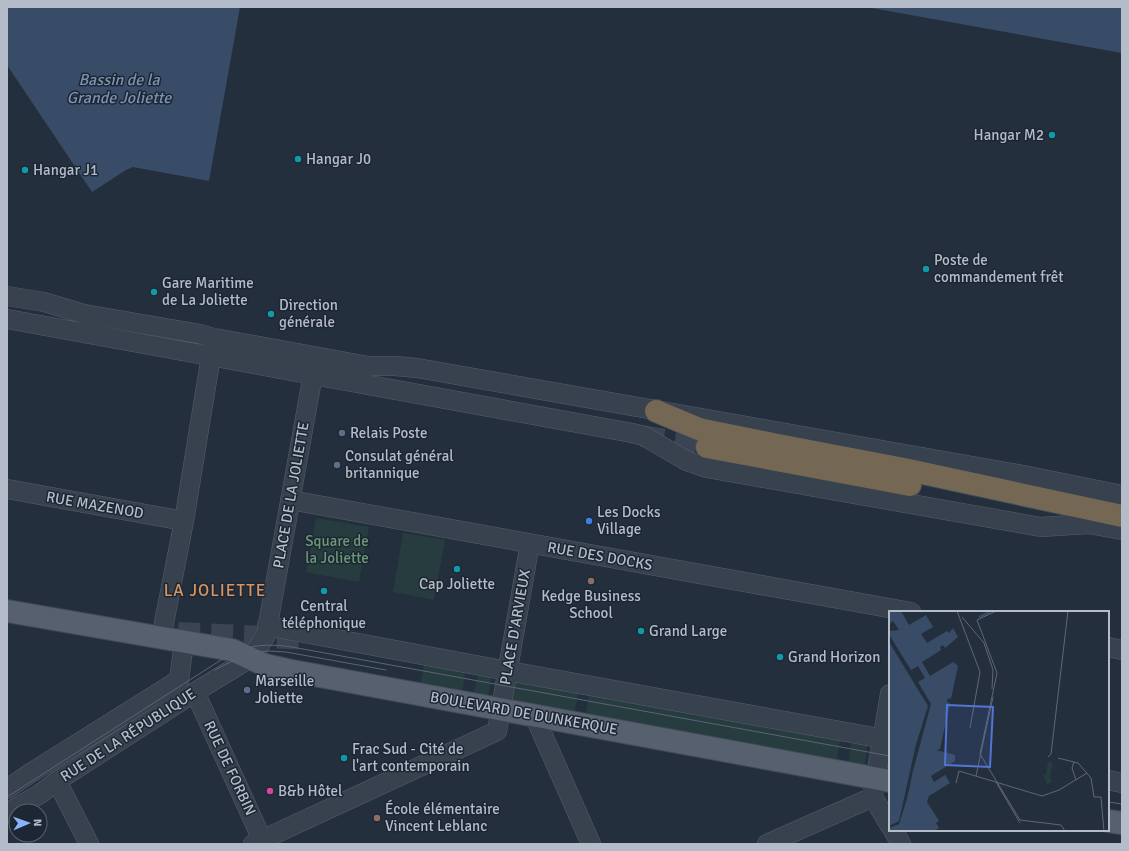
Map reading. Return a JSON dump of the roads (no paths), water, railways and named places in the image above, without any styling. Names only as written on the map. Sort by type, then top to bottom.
[{"type":"highway","points":[[656,411],[699,429],[778,446],[884,465],[979,491],[1122,521]]},
{"type":"highway","points":[[708,448],[979,491],[1122,516]]},
{"type":"main road","name":"BOULEVARD DE DUNKERQUE","points":[[7,611],[232,650],[265,665],[276,668],[534,715],[879,785]]},
{"type":"main road","points":[[1109,820],[1122,823]]},
{"type":"street","points":[[7,296],[44,302],[84,314],[200,334],[213,347]]},
{"type":"street","points":[[7,319],[213,347],[315,366],[632,433],[650,438],[687,461],[708,468],[1041,527],[1089,524],[1122,530]]},
{"type":"street","points":[[161,638],[184,522],[213,347]]},
{"type":"street","points":[[315,366],[395,366],[417,368],[1008,472],[1122,495]]},
{"type":"street","name":"PLACE DE LA JOLIETTE","points":[[249,657],[266,635],[315,366]]},
{"type":"street","name":"RUE MAZENOD","points":[[7,489],[184,522]]},
{"type":"street","name":"RUE DES DOCKS","points":[[290,500],[901,611]]},
{"type":"street","name":"PLACE D'ARVIEUX","points":[[260,843],[497,731],[530,543]]},
{"type":"street","points":[[267,626],[886,740]]},
{"type":"street","name":"RUE DE LA RÉPUBLIQUE","points":[[8,788],[179,680],[184,642]]},
{"type":"street","points":[[1109,647],[1122,650]]},
{"type":"street","name":"RUE DE LA RÉPUBLIQUE","points":[[7,813],[40,794],[57,781],[194,692],[239,665],[249,657]]},
{"type":"street","name":"RUE DE FORBIN","points":[[194,692],[260,843]]},
{"type":"street","points":[[889,706],[886,740],[879,785],[889,822]]},
{"type":"street","points":[[534,715],[591,844]]},
{"type":"street","points":[[1109,780],[1122,783]]},
{"type":"street","points":[[57,781],[89,844]]},
{"type":"street","points":[[767,844],[879,785]]},
{"type":"street","points":[[894,831],[901,844]]},
{"type":"water","name":"Bassin de la Grande Joliette","points":[[7,7],[240,7],[209,181],[133,167],[92,192],[7,65]]},
{"type":"water","points":[[866,7],[1122,7],[1122,53]]},
{"type":"tunnel","points":[[642,436],[707,447]]},
{"type":"tunnel","points":[[178,633],[309,639]]},
{"type":"tram line","points":[[7,797],[224,658],[240,650],[265,645],[292,647],[889,756]]},
{"type":"tram line","points":[[215,670],[240,657],[257,652],[269,651],[286,652],[386,670]]},
{"type":"tram line","points":[[1109,802],[1122,804]]},
{"type":"place","name":"Hangar M2","points":[[1052,135]]},
{"type":"place","name":"Hangar J0","points":[[298,159]]},
{"type":"place","name":"Hangar J1","points":[[25,170]]},
{"type":"place","name":"Poste de commandement frêt","points":[[926,269]]},
{"type":"place","name":"Gare Maritime de La Joliette","points":[[154,292]]},
{"type":"place","name":"Direction générale","points":[[271,314]]},
{"type":"place","name":"Relais Poste","points":[[342,433]]},
{"type":"place","name":"Consulat général britannique","points":[[337,465]]},
{"type":"place","name":"Les Docks Village","points":[[589,521]]},
{"type":"place","name":"Cap Joliette","points":[[457,569]]},
{"type":"place","name":"Kedge Business School","points":[[591,581]]},
{"type":"place","name":"Central téléphonique","points":[[324,591]]},
{"type":"place","name":"Grand Large","points":[[641,631]]},
{"type":"place","name":"Grand Horizon","points":[[780,657]]},
{"type":"place","name":"Marseille Joliette","points":[[247,690]]},
{"type":"place","name":"Frac Sud - Cité de l'art contemporain","points":[[344,758]]},
{"type":"place","name":"B&b Hôtel","points":[[270,791]]},
{"type":"place","name":"École élémentaire Vincent Leblanc","points":[[377,818]]},
{"type":"district","name":"LA JOLIETTE","points":[[215,590]]},
{"type":"park label","name":"Square de la Joliette","points":[[337,550]]}]
